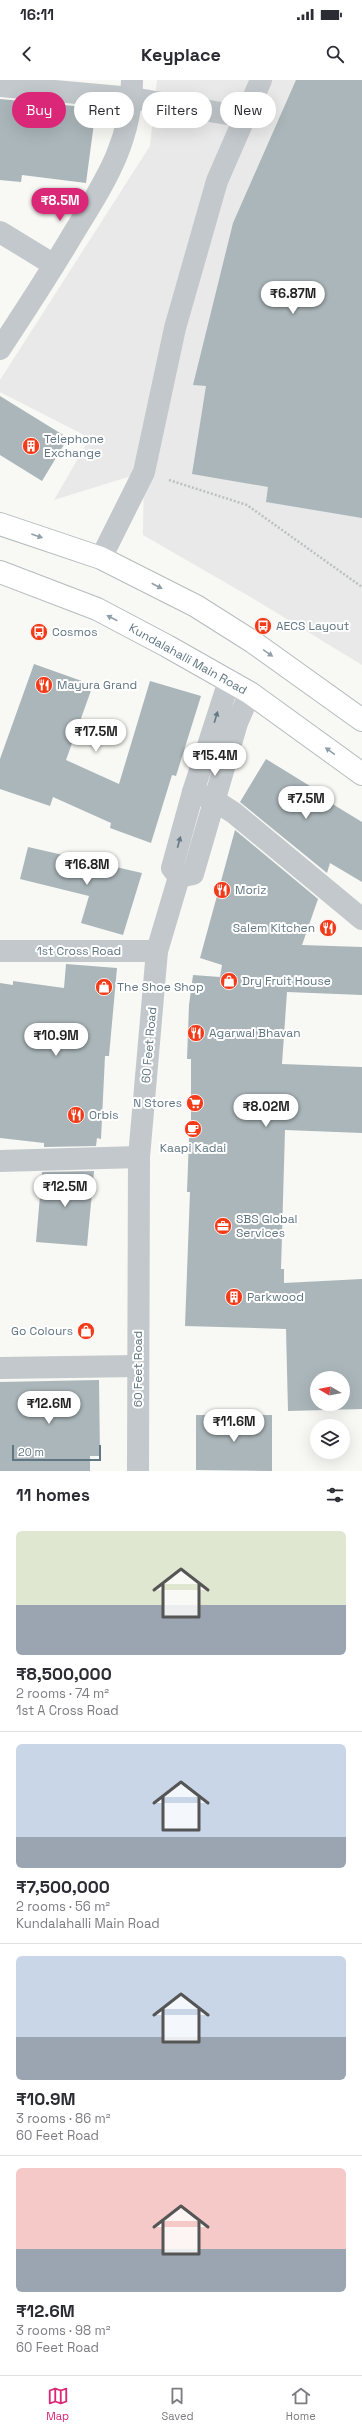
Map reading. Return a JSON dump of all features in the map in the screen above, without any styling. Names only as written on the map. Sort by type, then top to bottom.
[{"type":"main road","points":[[0,524],[101,558],[196,606],[253,642],[362,720]]},
{"type":"main road","name":"Kundalahalli Main Road","points":[[0,572],[97,610],[229,681],[250,693],[362,774]]},
{"type":"street","points":[[256,92],[261,80]]},
{"type":"street","points":[[0,86],[132,89],[172,106],[220,113]]},
{"type":"street","points":[[0,349],[54,265],[112,169],[128,122],[132,89]]},
{"type":"street","points":[[101,558],[144,472],[175,328],[217,181],[240,128]]},
{"type":"street","points":[[0,232],[54,265]]},
{"type":"street","points":[[229,681],[193,792],[172,868],[179,877],[193,874],[237,723],[250,693]]},
{"type":"street","points":[[193,792],[214,800],[234,813],[362,919]]},
{"type":"street","name":"60 Feet Road","points":[[138,1471],[139,1157],[157,951],[179,877]]},
{"type":"street","name":"1st Cross Road","points":[[0,951],[157,951]]},
{"type":"street","points":[[0,1161],[139,1157]]},
{"type":"street","points":[[0,1368],[138,1366]]},
{"type":"path","points":[[144,472],[247,506],[362,587]]},
{"type":"shaded area","points":[[157,80],[362,80],[362,665],[254,599],[143,535],[144,472],[54,500],[90,438],[0,392],[0,380],[150,146],[152,128],[212,128],[212,92],[156,92]]},
{"type":"building","points":[[296,80],[362,80],[362,518],[266,502],[268,487],[192,474],[206,386],[193,385],[233,223]]},
{"type":"building","points":[[0,99],[12,100],[12,128],[66,128],[66,105],[74,106],[74,128],[93,128],[86,183],[22,175],[21,182],[0,180]]},
{"type":"building","name":"Telephone Exchange","points":[[0,396],[68,438],[42,481],[0,455]]},
{"type":"building","points":[[34,664],[93,685],[66,760],[119,784],[150,681],[201,696],[176,776],[172,775],[151,843],[110,828],[111,823],[53,797],[50,806],[0,789],[0,759]]},
{"type":"building","points":[[266,759],[323,794],[321,797],[362,822],[362,882],[330,863],[327,873],[240,802]]},
{"type":"building","points":[[235,830],[318,899],[302,945],[362,947],[362,995],[287,992],[282,1064],[362,1067],[362,1133],[285,1130],[281,1269],[284,1269],[284,1283],[362,1279],[362,1409],[350,1409],[350,1371],[310,1371],[310,1410],[288,1411],[286,1329],[185,1326],[190,1192],[187,1192],[189,1138],[191,1138],[191,1059],[187,1059],[189,1005],[193,975],[220,977],[222,965],[200,958]]},
{"type":"building","points":[[28,847],[142,873],[123,935],[81,923],[89,896],[20,879]]},
{"type":"building","points":[[66,964],[117,968],[109,1056],[105,1056],[101,1139],[97,1138],[96,1146],[44,1147],[44,1143],[0,1138],[0,983],[13,985],[13,981],[64,988]]},
{"type":"building","points":[[94,1171],[87,1246],[36,1242],[42,1172]]},
{"type":"building","points":[[99,1380],[100,1456],[90,1456],[90,1471],[0,1471],[0,1382]]},
{"type":"building","points":[[196,1415],[272,1415],[272,1471],[196,1470]]},
{"type":"place","name":"Telephone Exchange","points":[[31,446]]},
{"type":"place","name":"AECS Layout","points":[[263,626]]},
{"type":"place","name":"Cosmos","points":[[39,632]]},
{"type":"place","name":"Mayura Grand","points":[[44,685]]},
{"type":"place","name":"Moriz","points":[[222,890]]},
{"type":"place","name":"Salem Kitchen","points":[[328,928]]},
{"type":"place","name":"Dry Fruit House","points":[[229,981]]},
{"type":"place","name":"The Shoe Shop","points":[[104,987]]},
{"type":"place","name":"Agarwal Bhavan","points":[[196,1033]]},
{"type":"place","name":"N Stores","points":[[195,1103]]},
{"type":"place","name":"Orbis","points":[[76,1115]]},
{"type":"place","name":"Kaapi Kadai","points":[[193,1129]]},
{"type":"place","name":"SBS Global Services","points":[[223,1226]]},
{"type":"place","name":"Parkwood","points":[[234,1297]]},
{"type":"place","name":"Go Colours","points":[[86,1331]]}]
